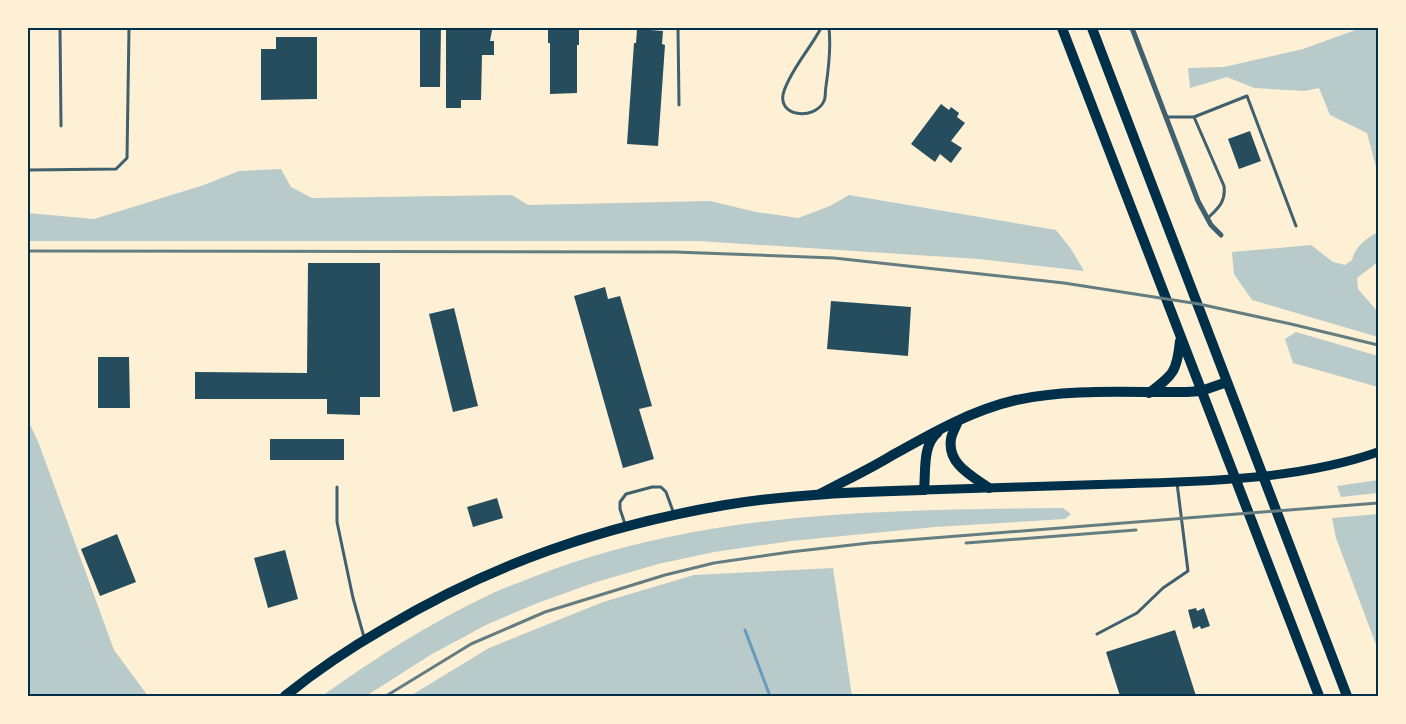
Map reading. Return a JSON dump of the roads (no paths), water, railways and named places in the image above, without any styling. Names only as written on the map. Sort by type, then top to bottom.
[{"type":"main road","points":[[1062,28],[1319,696]]},
{"type":"main road","points":[[1092,28],[1347,696]]},
{"type":"main road","points":[[1149,393],[1168,378],[1176,368],[1180,335]]},
{"type":"main road","points":[[820,494],[922,438],[995,406],[1033,397],[1071,394],[1201,390],[1227,382]]},
{"type":"main road","points":[[958,421],[951,437],[950,447],[953,458],[963,469],[989,488]]},
{"type":"main road","points":[[924,490],[929,444],[934,436],[943,429]]},
{"type":"main road","points":[[285,696],[364,640],[438,598],[498,569],[536,554],[626,526],[674,514],[726,505],[820,494],[1177,483],[1294,472],[1330,466],[1378,452]]},
{"type":"street","points":[[1132,28],[1198,201],[1207,219],[1221,235]]},
{"type":"lane","points":[[60,28],[60,126]]},
{"type":"lane","points":[[28,170],[116,169],[127,158],[129,28]]},
{"type":"lane","points":[[678,28],[679,105]]},
{"type":"lane","points":[[821,28],[793,72],[783,93],[784,106],[790,112],[808,113],[817,109],[824,102],[830,60],[829,28]]},
{"type":"lane","points":[[1166,116],[1194,117],[1247,96],[1296,226]]},
{"type":"lane","points":[[1194,117],[1224,186],[1225,194],[1221,204],[1207,219]]},
{"type":"lane","points":[[1097,634],[1136,613],[1163,588],[1188,571],[1177,483]]},
{"type":"lane","points":[[626,526],[620,509],[620,502],[626,494],[652,486],[661,487],[666,492],[674,514]]},
{"type":"lane","points":[[338,488],[338,522],[353,598],[364,640]]},
{"type":"waterway","points":[[745,630],[770,696]]},
{"type":"railway","points":[[28,251],[675,252],[834,258],[1064,283],[1199,304],[1378,345]]},
{"type":"railway","points":[[386,696],[471,644],[545,612],[665,575],[714,563],[869,543],[1378,503]]},
{"type":"railway","points":[[966,543],[1136,530]]}]
